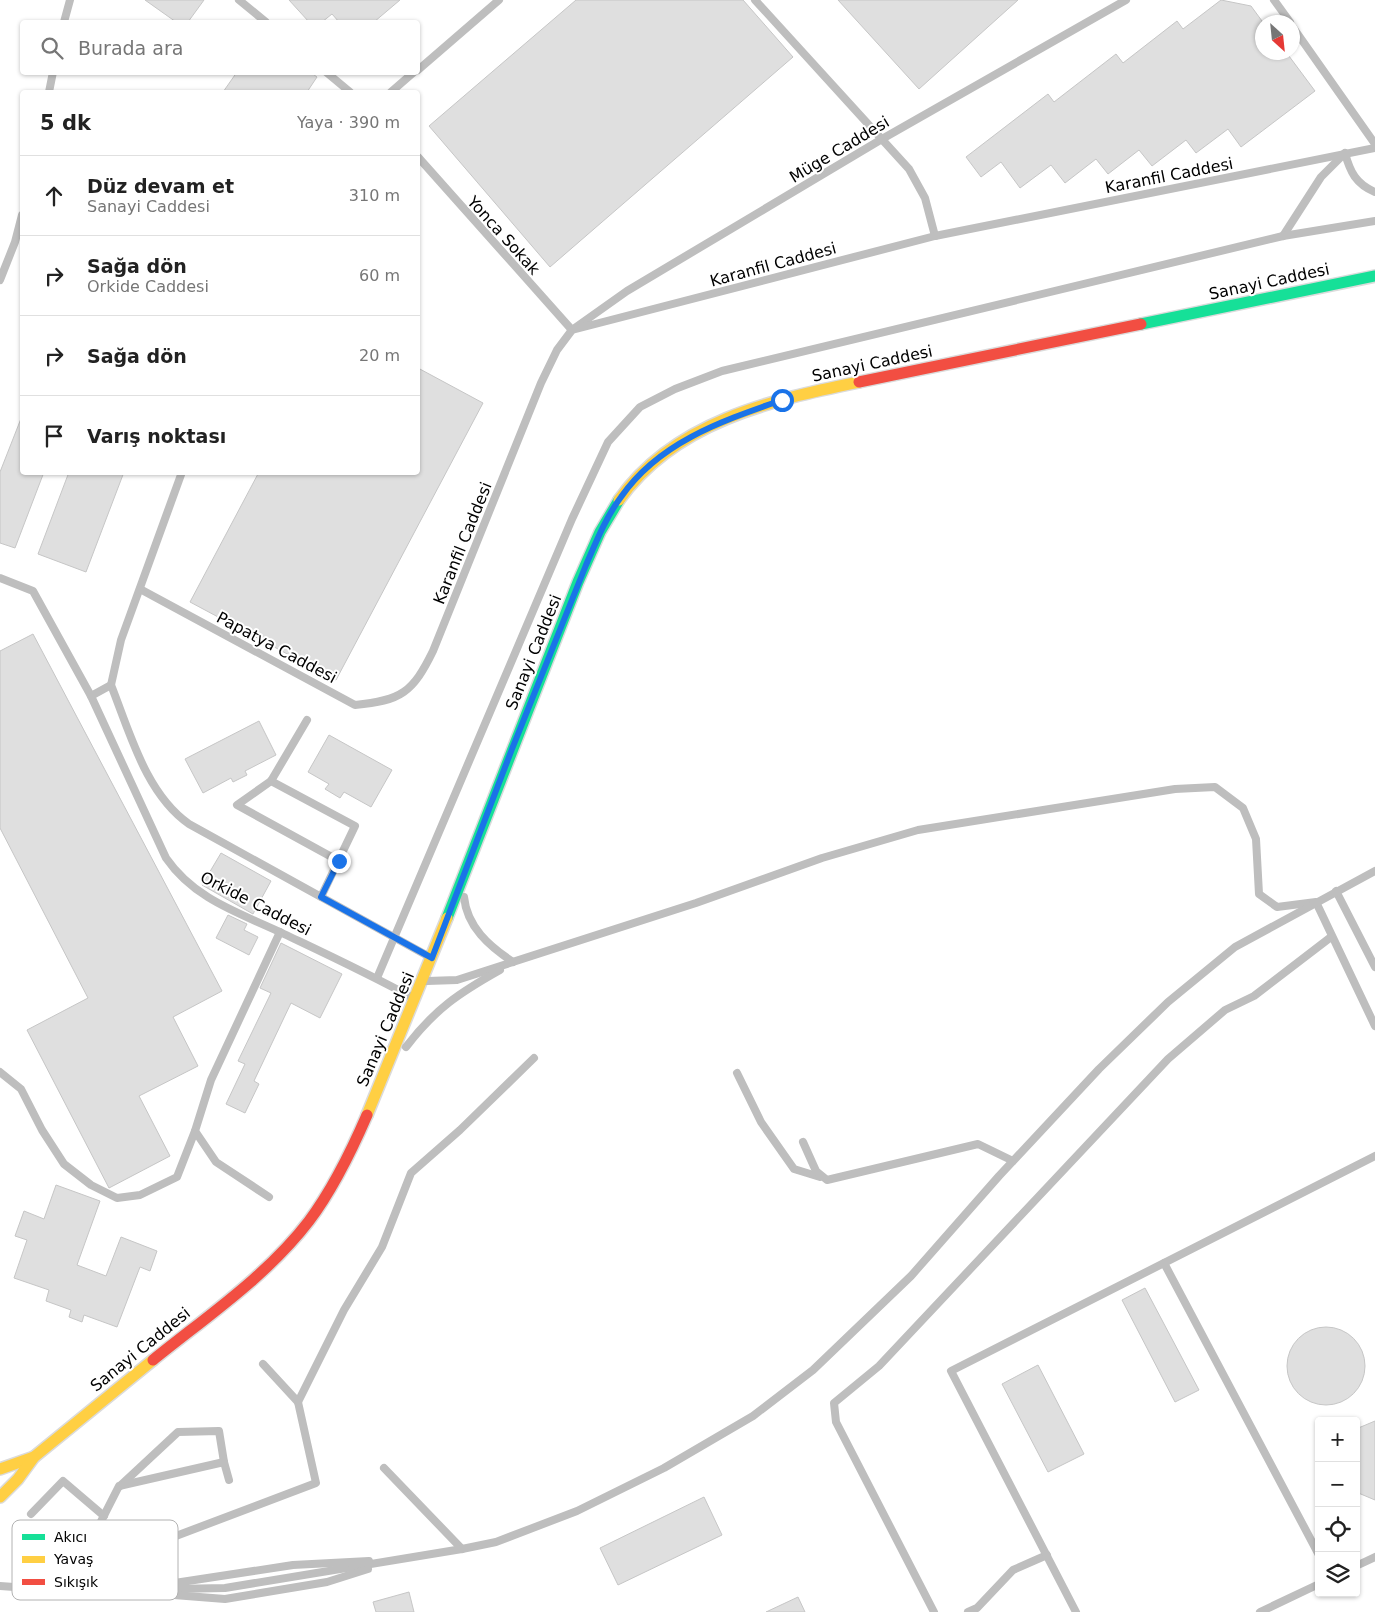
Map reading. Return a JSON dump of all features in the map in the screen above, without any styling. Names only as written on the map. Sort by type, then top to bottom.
[{"type":"main road","name":"Sanayi Caddesi","points":[[34,1457],[265,1268],[297,1237],[337,1178],[384,1075],[432,958],[515,740],[599,536],[621,496],[649,464],[672,446],[703,430],[741,414],[824,389],[1375,276]]},
{"type":"main road","points":[[0,1469],[9,1464],[34,1457]]},
{"type":"main road","points":[[0,1497],[18,1479],[34,1457]]},
{"type":"lane","points":[[65,20],[70,0]]},
{"type":"lane","points":[[239,0],[264,20]]},
{"type":"lane","points":[[420,68],[499,0]]},
{"type":"lane","points":[[755,0],[909,169],[925,198],[935,236]]},
{"type":"lane","name":"Müge Caddesi","points":[[572,330],[627,291],[882,139],[1126,0]]},
{"type":"lane","points":[[1274,0],[1285,15]]},
{"type":"lane","points":[[1300,38],[1375,146]]},
{"type":"lane","points":[[50,90],[53,75]]},
{"type":"lane","points":[[330,75],[348,90]]},
{"type":"lane","points":[[393,90],[411,75]]},
{"type":"lane","name":"Karanfil Caddesi","points":[[405,693],[422,673],[434,651],[541,383],[557,350],[572,330],[935,236],[1375,146]]},
{"type":"lane","points":[[1345,153],[1350,172],[1364,187],[1375,192]]},
{"type":"lane","points":[[1283,236],[1321,177],[1345,153]]},
{"type":"lane","name":"Yonca Sokak","points":[[420,159],[572,330]]},
{"type":"lane","points":[[377,978],[396,938],[572,520],[608,442],[640,407],[675,389],[722,371],[1283,236],[1375,221]]},
{"type":"lane","points":[[0,280],[15,242],[20,223]]},
{"type":"lane","points":[[181,475],[121,640],[111,685],[137,751],[159,793],[176,815],[432,958]]},
{"type":"lane","name":"Orkide Caddesi","points":[[0,578],[34,591],[92,696],[166,858],[176,873],[202,894],[377,978],[415,999]]},
{"type":"lane","name":"Papatya Caddesi","points":[[140,589],[356,705],[381,703],[405,693]]},
{"type":"lane","points":[[92,696],[111,685]]},
{"type":"lane","points":[[307,720],[271,780],[237,805],[339,861]]},
{"type":"lane","points":[[271,780],[355,826],[321,897]]},
{"type":"lane","points":[[422,981],[457,980],[696,902],[822,858],[918,830],[1175,789],[1215,787],[1243,808],[1256,839],[1258,894],[1277,907],[1316,902]]},
{"type":"lane","points":[[178,1589],[225,1588],[399,1560],[496,1542],[577,1512],[664,1468],[753,1416],[813,1370],[911,1276],[1013,1161],[1099,1069],[1168,1002],[1235,947],[1375,870]]},
{"type":"lane","points":[[462,880],[465,909],[474,926],[489,946],[513,962]]},
{"type":"lane","points":[[1336,892],[1375,967]]},
{"type":"lane","points":[[1316,902],[1375,1026]]},
{"type":"lane","points":[[0,1072],[21,1090],[42,1130],[64,1164],[91,1185],[117,1198],[140,1195],[177,1177],[195,1131],[211,1080],[280,932]]},
{"type":"lane","points":[[934,1612],[836,1422],[834,1403],[879,1366],[1168,1059],[1225,1010],[1254,996],[1331,937]]},
{"type":"lane","points":[[384,1075],[436,1012],[467,989],[513,962]]},
{"type":"lane","points":[[298,1402],[344,1310],[382,1247],[411,1173],[460,1130],[534,1058]]},
{"type":"lane","points":[[736,1073],[760,1122],[794,1169],[827,1180],[978,1144],[1013,1161]]},
{"type":"lane","points":[[195,1131],[216,1162],[269,1197]]},
{"type":"lane","points":[[803,1142],[816,1171],[825,1178]]},
{"type":"lane","points":[[1076,1612],[951,1371],[1375,1156]]},
{"type":"lane","points":[[1164,1263],[1317,1552]]},
{"type":"lane","points":[[178,1536],[316,1483],[298,1402],[263,1364]]},
{"type":"lane","points":[[102,1520],[119,1486],[178,1432],[219,1431],[229,1480]]},
{"type":"lane","points":[[119,1486],[224,1462]]},
{"type":"lane","points":[[384,1468],[462,1549]]},
{"type":"lane","points":[[31,1514],[63,1481],[104,1516]]},
{"type":"lane","points":[[968,1612],[977,1608],[1013,1570],[1047,1555]]},
{"type":"lane","points":[[1360,1564],[1375,1557]]},
{"type":"lane","points":[[178,1582],[293,1565],[399,1560]]},
{"type":"lane","points":[[1260,1612],[1315,1586]]},
{"type":"building","points":[[145,0],[204,0],[189,20],[173,20]]},
{"type":"building","points":[[289,0],[400,0],[376,20],[337,20],[332,14],[324,20],[307,20]]},
{"type":"building","points":[[576,0],[743,0],[793,57],[550,267],[429,126]]},
{"type":"building","points":[[838,0],[1018,0],[919,89]]},
{"type":"building","points":[[1221,0],[1251,6],[1258,15],[1255,15],[1255,60],[1292,60],[1315,91],[1241,147],[1228,129],[1196,153],[1186,140],[1152,166],[1139,150],[1108,174],[1096,159],[1065,183],[1051,165],[1020,188],[1001,162],[981,177],[966,157],[1048,94],[1054,102],[1116,54],[1123,63],[1177,21],[1183,29]]},
{"type":"building","points":[[235,75],[314,75],[317,77],[308,90],[224,90]]},
{"type":"building","points":[[420,369],[483,403],[336,680],[190,602],[257,475],[420,475]]},
{"type":"building","points":[[20,421],[20,475],[43,475],[15,548],[0,543],[0,472]]},
{"type":"building","points":[[68,475],[123,475],[86,572],[38,554]]},
{"type":"building","points":[[33,634],[222,991],[173,1017],[198,1066],[139,1096],[170,1156],[109,1188],[27,1030],[88,998],[0,828],[0,651]]},
{"type":"building","points":[[259,721],[276,755],[245,771],[247,775],[233,782],[231,778],[203,793],[185,759]]},
{"type":"building","points":[[329,735],[392,770],[371,807],[344,792],[340,798],[325,789],[329,784],[308,772]]},
{"type":"building","points":[[221,853],[271,881],[253,914],[202,885]]},
{"type":"building","points":[[228,915],[247,924],[244,930],[258,937],[249,955],[216,938]]},
{"type":"building","points":[[281,943],[342,974],[320,1018],[291,1003],[254,1081],[259,1084],[245,1113],[226,1104],[245,1064],[238,1061],[271,993],[260,988]]},
{"type":"building","points":[[56,1185],[100,1201],[77,1265],[106,1276],[121,1237],[157,1251],[150,1271],[140,1267],[117,1327],[84,1315],[82,1322],[69,1317],[71,1310],[46,1301],[49,1290],[14,1278],[27,1240],[15,1236],[24,1211],[44,1219]]},
{"type":"building","points":[[1145,1288],[1199,1390],[1175,1402],[1122,1300]]},
{"type":"building","points":[[1326,1327],[1341,1330],[1354,1338],[1362,1351],[1365,1366],[1362,1381],[1354,1394],[1341,1402],[1326,1405],[1311,1402],[1298,1394],[1290,1381],[1287,1366],[1290,1351],[1298,1338],[1311,1330]]},
{"type":"building","points":[[1038,1365],[1084,1454],[1048,1472],[1002,1384]]},
{"type":"building","points":[[1375,1421],[1375,1500],[1360,1494],[1360,1427]]},
{"type":"building","points":[[704,1497],[722,1535],[618,1585],[600,1548]]},
{"type":"building","points":[[409,1592],[414,1612],[376,1612],[373,1602]]},
{"type":"building","points":[[798,1597],[805,1612],[766,1612]]},
{"type":"traffic: fast","points":[[1141,324],[1375,276]]},
{"type":"traffic: fast","points":[[447,918],[578,582],[600,532],[619,500]]},
{"type":"traffic: slow","points":[[619,500],[641,473],[667,451],[696,433],[727,418],[759,407],[792,397],[859,382]]},
{"type":"traffic: slow","points":[[367,1115],[447,918]]},
{"type":"traffic: slow","points":[[0,1497],[18,1479],[34,1457],[153,1360]]},
{"type":"traffic: slow","points":[[0,1469],[34,1457]]},
{"type":"traffic: jam","points":[[859,382],[1141,324]]},
{"type":"traffic: jam","points":[[153,1360],[255,1278],[292,1241],[318,1209],[334,1183],[367,1115]]},
{"type":"route","points":[[339,861],[321,897],[432,958],[512,749],[586,565],[599,536],[621,496],[649,464],[672,446],[741,414],[782,400]]}]
